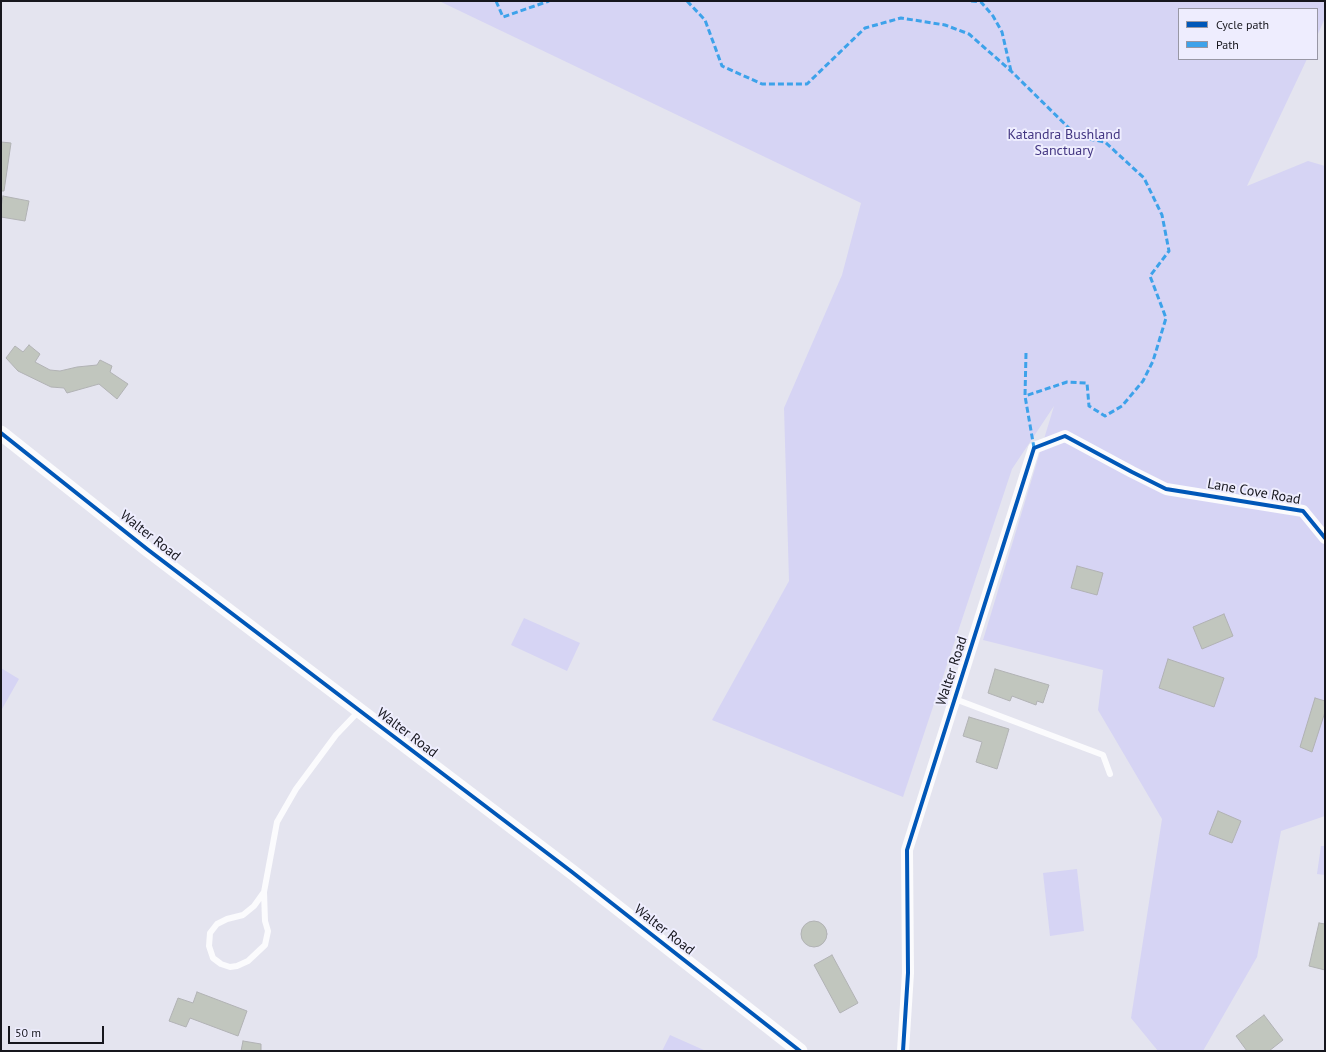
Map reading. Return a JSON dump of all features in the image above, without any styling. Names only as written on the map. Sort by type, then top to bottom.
[{"type":"street","name":"Walter Road","points":[[1,433],[147,549],[572,872],[800,1051]]},
{"type":"street","name":"Walter Road","points":[[903,1051],[908,973],[907,850],[1034,448],[1065,436],[1166,489]]},
{"type":"street","name":"Lane Cove Road","points":[[1166,489],[1303,511],[1325,538]]},
{"type":"lane","points":[[955,699],[1103,755],[1110,774]]},
{"type":"lane","points":[[264,892],[254,906],[243,915],[227,919],[217,924],[210,933],[209,946],[213,958],[221,964],[230,967],[238,966],[248,961],[265,945],[268,931],[265,921],[264,892],[277,822],[296,789],[336,735],[359,710]]},
{"type":"green space","name":"Katandra Bushland Sanctuary","points":[[439,1],[1325,1],[1325,18],[1318,34],[1318,8],[1178,8],[1178,60],[1307,60],[1247,186],[1308,161],[1325,166],[1325,816],[1281,831],[1257,957],[1203,1051],[1158,1051],[1131,1018],[1162,819],[1098,710],[1103,670],[983,640],[1054,406],[1012,469],[903,797],[712,720],[789,581],[784,408],[842,275],[861,203]]},
{"type":"green space","points":[[524,618],[580,643],[567,671],[511,645]]},
{"type":"green space","points":[[1,668],[19,679],[2,709],[1,708]]},
{"type":"green space","points":[[1321,846],[1325,846],[1325,875],[1317,874]]},
{"type":"green space","points":[[1077,869],[1084,931],[1050,936],[1043,873]]},
{"type":"green space","points":[[670,1035],[706,1051],[662,1051]]},
{"type":"building","points":[[1,142],[11,143],[4,191],[1,191]]},
{"type":"building","points":[[3,196],[29,201],[25,221],[1,217]]},
{"type":"building","points":[[29,345],[40,354],[35,362],[50,370],[60,371],[77,367],[97,365],[100,360],[112,366],[110,372],[128,384],[117,399],[99,384],[67,393],[64,388],[51,387],[18,371],[6,358],[15,346],[23,352]]},
{"type":"building","points":[[1077,566],[1103,573],[1097,595],[1071,588]]},
{"type":"building","points":[[1224,614],[1233,636],[1202,649],[1193,627]]},
{"type":"building","points":[[1168,659],[1224,678],[1214,707],[1159,688]]},
{"type":"building","points":[[995,669],[1049,685],[1043,703],[1037,701],[1036,705],[1012,696],[1010,701],[988,693]]},
{"type":"building","points":[[1315,698],[1325,701],[1325,712],[1312,752],[1300,747]]},
{"type":"building","points":[[969,717],[1009,729],[997,769],[976,762],[982,742],[963,736]]},
{"type":"building","points":[[1218,811],[1241,821],[1232,843],[1209,834]]},
{"type":"building","points":[[814,921],[823,925],[827,934],[823,943],[814,947],[805,943],[801,934],[805,925]]},
{"type":"building","points":[[1319,923],[1325,924],[1325,970],[1309,966]]},
{"type":"building","points":[[832,955],[858,1003],[840,1013],[814,965]]},
{"type":"building","points":[[197,992],[247,1011],[238,1036],[190,1018],[186,1027],[169,1021],[178,998],[193,1003]]},
{"type":"building","points":[[1264,1015],[1283,1040],[1269,1051],[1247,1051],[1236,1036]]},
{"type":"building","points":[[243,1041],[261,1044],[261,1051],[241,1051]]},
{"type":"marked path","points":[[496,1],[503,17],[549,1]]},
{"type":"marked path","points":[[687,1],[705,20],[722,66],[762,84],[807,84],[865,28],[901,18],[945,25],[969,34],[1011,71],[1078,137],[1105,142],[1144,178],[1162,215],[1169,251],[1150,276],[1166,318],[1153,361],[1143,381],[1122,406],[1105,416],[1089,406],[1087,383],[1067,382],[1025,396]]},
{"type":"marked path","points":[[971,1],[981,2],[993,16],[1002,32],[1011,71]]},
{"type":"marked path","points":[[1026,353],[1025,396],[1034,448]]},
{"type":"cycle path","points":[[1,433],[147,549],[572,872],[800,1051]]},
{"type":"cycle path","points":[[903,1051],[908,973],[907,850],[1034,448],[1065,436],[1166,489],[1303,511],[1325,538]]}]
